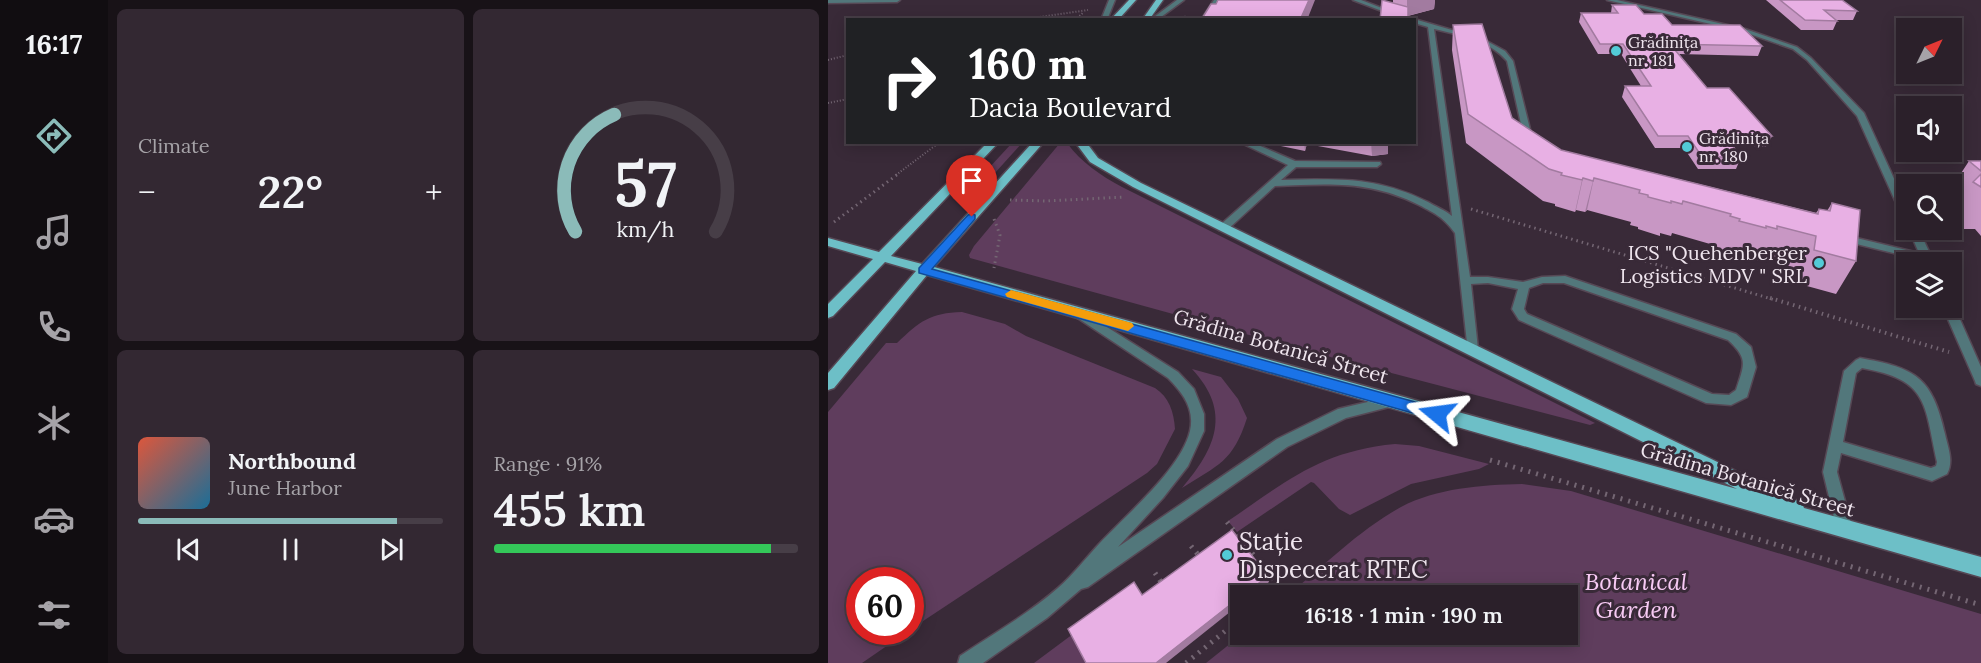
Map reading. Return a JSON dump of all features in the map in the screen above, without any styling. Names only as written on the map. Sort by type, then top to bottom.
[{"type":"main road","points":[[1115,18],[1133,0]]},
{"type":"main road","points":[[1146,18],[1160,0]]},
{"type":"main road","points":[[828,313],[992,144]]},
{"type":"main road","points":[[828,384],[924,270],[1037,144]]},
{"type":"main road","points":[[1082,144],[1094,160],[1111,171],[1223,228],[1838,528]]},
{"type":"main road","name":"Grădina Botanică Street","points":[[828,242],[1981,567]]},
{"type":"street","points":[[828,1],[897,0]]},
{"type":"street","points":[[1105,18],[1112,0]]},
{"type":"street","points":[[1156,18],[1181,0]]},
{"type":"street","points":[[1205,18],[1217,0]]},
{"type":"street","points":[[1356,0],[1366,1],[1400,16]]},
{"type":"street","points":[[1611,0],[1743,30],[1795,48],[1809,59],[1861,116],[1896,192]]},
{"type":"street","points":[[1416,22],[1485,42],[1505,53],[1510,61],[1527,133],[1534,146]]},
{"type":"street","points":[[1431,27],[1460,232],[1472,349]]},
{"type":"street","points":[[1247,144],[1294,165],[1377,164]]},
{"type":"street","points":[[1223,228],[1294,165]]},
{"type":"street","points":[[1275,183],[1347,181],[1400,192],[1447,216],[1460,232]]},
{"type":"street","points":[[1834,235],[1898,252]]},
{"type":"street","points":[[1466,281],[1488,280],[1524,286],[1542,280],[1565,279],[1732,337],[1747,350],[1750,367],[1742,393],[1731,400],[1711,399],[1535,323],[1523,317],[1518,309],[1524,286]]},
{"type":"street","points":[[1064,594],[1174,472],[1190,447],[1197,430],[1194,399],[1185,386],[1173,375],[1076,311]]},
{"type":"street","points":[[1954,318],[1981,381]]},
{"type":"street","points":[[1836,446],[1932,475],[1942,470],[1944,462],[1928,397],[1920,383],[1904,373],[1883,366],[1860,363],[1850,371],[1830,472],[1838,528]]},
{"type":"street","points":[[966,663],[1282,443],[1343,413],[1393,401]]},
{"type":"path","points":[[1036,18],[1088,10],[1078,18]]},
{"type":"path","points":[[828,60],[846,56]]},
{"type":"path","points":[[828,103],[846,99]]},
{"type":"path","points":[[834,222],[937,144]]},
{"type":"path","points":[[1009,200],[1046,201],[1130,197]]},
{"type":"path","points":[[1456,205],[1972,359]]},
{"type":"path","points":[[993,218],[1000,235],[994,268]]},
{"type":"path","points":[[1490,460],[1981,605]]},
{"type":"path","points":[[1227,522],[1277,585]]},
{"type":"path","points":[[1191,546],[1202,560]]},
{"type":"path","points":[[1155,573],[1165,586]]},
{"type":"path","points":[[1186,663],[1230,627]]},
{"type":"green space","points":[[1011,144],[1021,144],[975,195],[964,195]]},
{"type":"green space","points":[[1059,144],[1068,144],[1092,168],[1122,187],[1595,423],[1590,425],[1315,353],[970,258],[969,255]]},
{"type":"green space","points":[[962,312],[1005,324],[1026,336],[1155,388],[1170,406],[1175,429],[1157,464],[1147,473],[924,620],[924,567],[846,567],[846,645],[888,645],[862,663],[828,663],[828,412],[886,343],[897,343],[912,329],[933,316]]},
{"type":"green space","points":[[1192,369],[1221,377],[1238,399],[1247,418],[1236,444],[1223,461],[1182,488],[1204,459],[1215,430],[1212,400]]},
{"type":"green space","points":[[1395,444],[1419,446],[1489,464],[1479,469],[1411,484],[1350,515],[1339,509],[1311,482],[1237,532],[1228,521],[1287,481],[1325,461],[1346,453]]},
{"type":"green space","name":"Botanical Garden","points":[[1522,484],[1571,491],[1981,614],[1981,663],[1206,663],[1230,644],[1578,645],[1578,585],[1300,585],[1356,537],[1401,507],[1444,492],[1491,485]]},
{"type":"green space","points":[[1073,634],[1088,663],[1034,663]]},
{"type":"building","points":[[1218,0],[1309,0],[1301,18],[1202,18],[1211,4],[1216,4]]},
{"type":"building","points":[[1382,0],[1408,7],[1408,18],[1380,18]]},
{"type":"building","points":[[1780,0],[1842,0],[1857,11],[1824,10],[1837,21],[1805,20]]},
{"type":"building","points":[[1612,5],[1636,5],[1644,14],[1662,14],[1672,25],[1740,25],[1762,46],[1670,44],[1707,88],[1729,88],[1772,136],[1725,136],[1741,157],[1702,157],[1688,136],[1658,136],[1625,86],[1651,86],[1623,44],[1600,44],[1581,13],[1618,13]]},
{"type":"building","points":[[1482,24],[1512,118],[1561,150],[1818,214],[1819,209],[1830,211],[1832,203],[1860,210],[1856,261],[1814,250],[1816,236],[1777,226],[1777,229],[1766,226],[1766,228],[1739,221],[1740,219],[1730,216],[1731,214],[1683,201],[1682,204],[1671,201],[1671,203],[1648,197],[1648,195],[1639,193],[1640,190],[1594,178],[1593,181],[1583,178],[1582,180],[1561,175],[1562,173],[1549,169],[1468,114],[1453,25]]},
{"type":"building","points":[[1969,161],[1981,161],[1981,171]]},
{"type":"building","points":[[1981,174],[1981,187],[1973,182]]},
{"type":"building","points":[[1232,530],[1268,576],[1256,585],[1230,585],[1230,605],[1156,663],[1086,663],[1068,629],[1134,582],[1142,595]]},
{"type":"slow traffic","points":[[1011,294],[1128,326]]},
{"type":"place","name":"Grădinița nr. 181","points":[[1616,51]]},
{"type":"place","name":"Grădinița nr. 180","points":[[1687,147]]},
{"type":"place","name":"ICS \"Quehenberger Logistics MDV \" SRL","points":[[1819,263]]},
{"type":"place","name":"Stație Dispecerat RTEC","points":[[1227,555]]},
{"type":"route","points":[[972,217],[924,270],[1437,414]]}]
